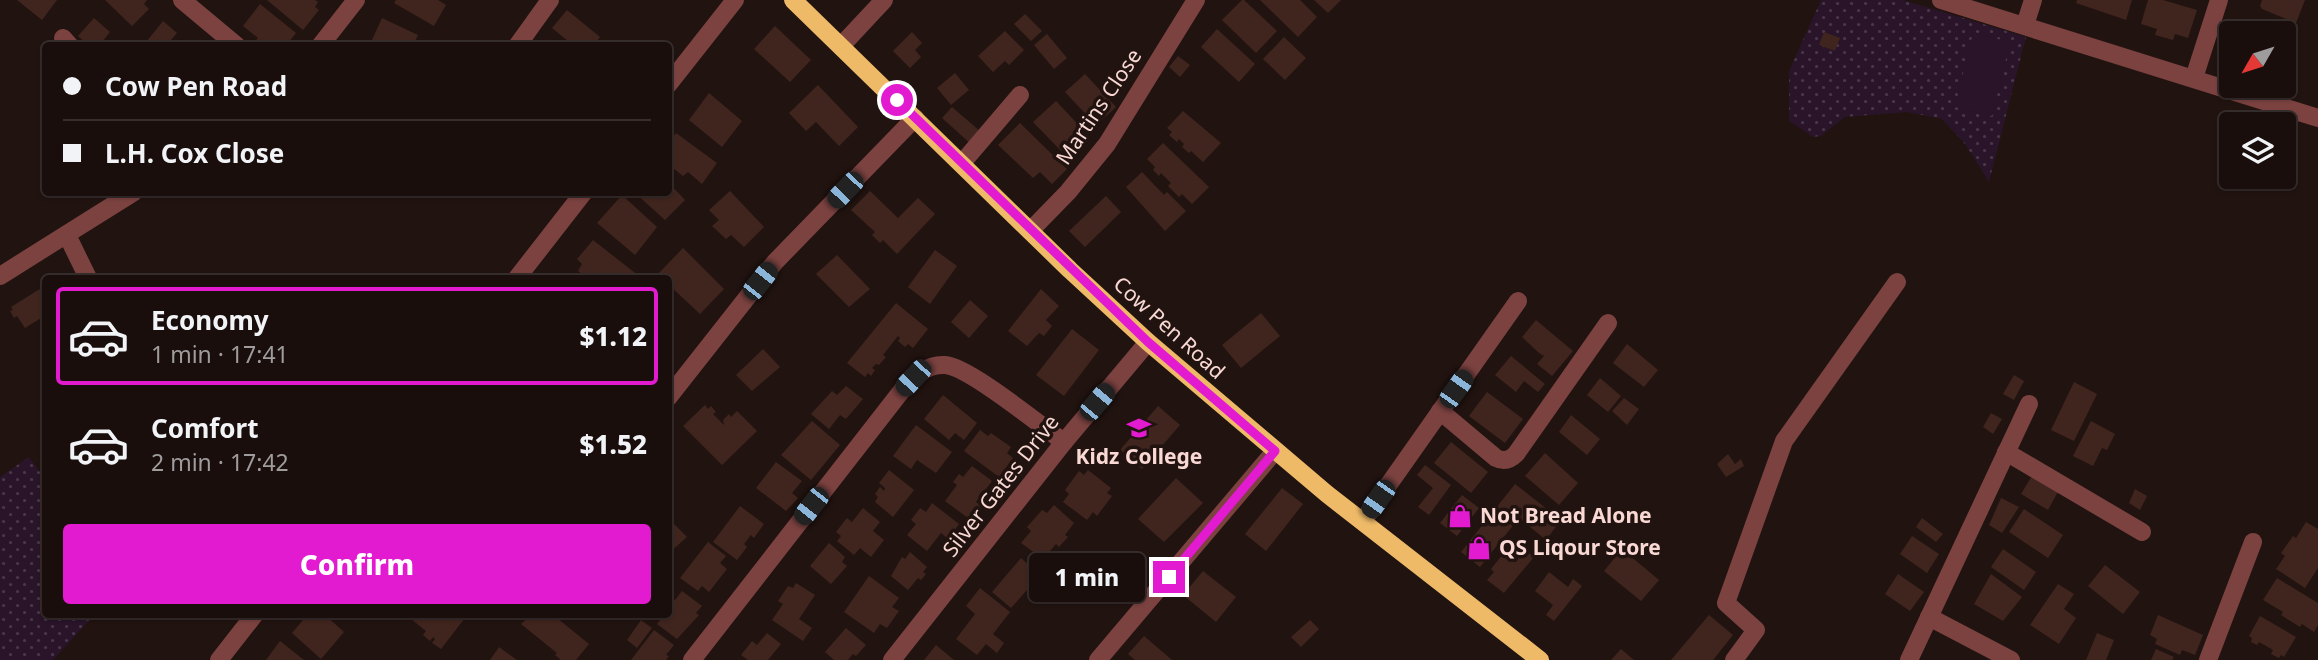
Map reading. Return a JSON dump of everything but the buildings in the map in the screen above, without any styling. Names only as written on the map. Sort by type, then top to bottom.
[{"type":"main road","name":"Cow Pen Road","points":[[793,0],[1148,342],[1275,451],[1534,658]]},
{"type":"street","points":[[182,0],[232,42]]},
{"type":"street","points":[[323,42],[356,0]]},
{"type":"street","points":[[520,42],[550,0]]},
{"type":"street","points":[[672,80],[735,0]]},
{"type":"street","points":[[841,46],[884,0]]},
{"type":"street","name":"Martins Close","points":[[1030,231],[1101,153],[1196,0]]},
{"type":"street","points":[[1941,0],[2318,118]]},
{"type":"street","points":[[2025,25],[2033,0]]},
{"type":"street","points":[[2194,78],[2219,0]]},
{"type":"street","points":[[962,163],[1020,95]]},
{"type":"street","points":[[672,393],[775,262],[915,118]]},
{"type":"street","points":[[0,276],[128,196]]},
{"type":"street","points":[[519,275],[581,196]]},
{"type":"street","points":[[67,234],[87,275]]},
{"type":"street","points":[[1734,660],[1756,631],[1726,603],[1784,441],[1897,282]]},
{"type":"street","points":[[1363,521],[1518,301]]},
{"type":"street","points":[[1440,411],[1496,458],[1504,461],[1510,459],[1608,323]]},
{"type":"street","name":"Silver Gates Drive","points":[[892,660],[1064,442],[1148,342]]},
{"type":"street","points":[[692,660],[903,389],[921,372],[937,365],[960,369],[1064,442]]},
{"type":"street","points":[[1909,660],[2029,404]]},
{"type":"street","points":[[1098,660],[1275,451]]},
{"type":"street","points":[[2006,452],[2143,532]]},
{"type":"street","points":[[2208,660],[2253,542]]},
{"type":"street","points":[[1929,617],[2011,660]]},
{"type":"street","points":[[219,660],[252,618]]},
{"type":"shaded area","points":[[1821,0],[1903,0],[2026,37],[1989,182],[1965,144],[1942,119],[1907,112],[1845,117],[1821,136],[1813,137],[1789,121],[1789,71]]},
{"type":"shaded area","points":[[1973,33],[2010,42],[1992,116],[1955,107]]},
{"type":"shaded area","points":[[29,457],[42,475],[42,618],[91,618],[53,660],[0,660],[0,477]]},
{"type":"place","name":"Kidz College","points":[[1139,428]]},
{"type":"place","name":"Not Bread Alone","points":[[1460,516]]},
{"type":"place","name":"QS Liqour Store","points":[[1479,548]]},
{"type":"route","points":[[897,100],[1070,270],[1148,342],[1275,451],[1169,577]]}]
